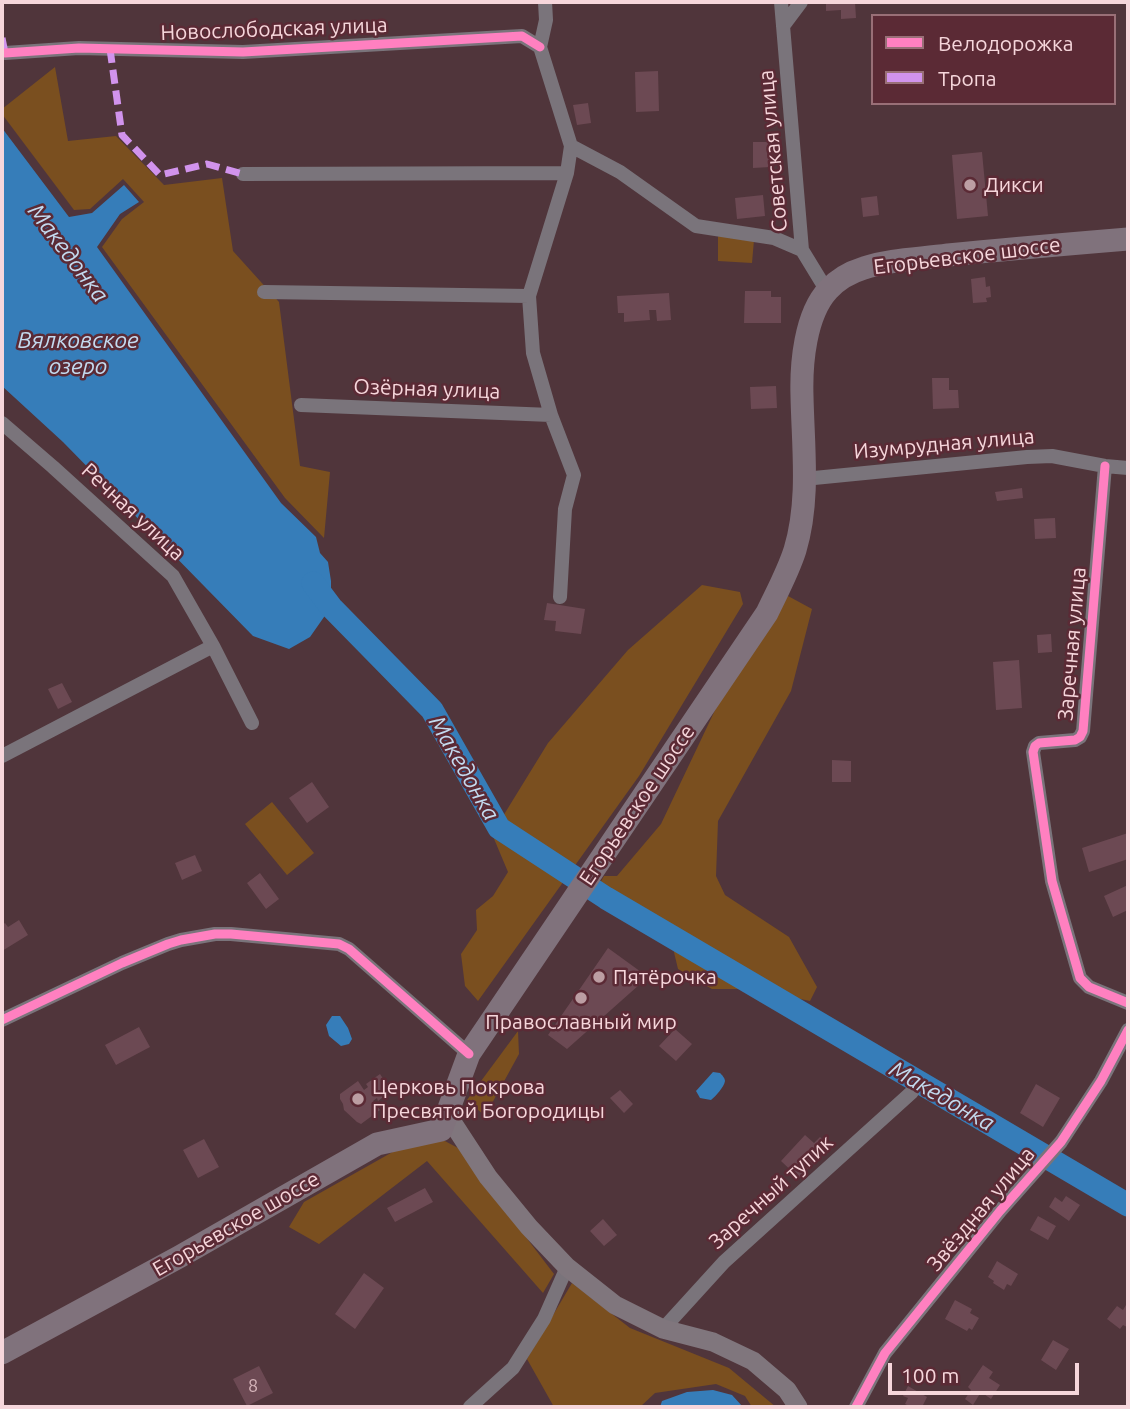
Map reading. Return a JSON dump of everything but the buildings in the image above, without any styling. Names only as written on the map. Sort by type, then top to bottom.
[{"type":"main road","name":"Егорьевское шоссе","points":[[2,1353],[179,1257],[377,1144],[441,1130],[469,1054],[767,613],[795,550],[802,515],[804,352],[813,316],[827,291],[855,272],[889,262],[1012,248],[1128,239]]},
{"type":"main road","points":[[441,1130],[454,1125],[488,1177],[529,1227],[567,1267],[615,1305],[663,1329],[713,1342],[753,1361],[787,1390],[798,1407]]},
{"type":"street","points":[[545,2],[546,20],[540,47],[571,146],[568,173],[528,296],[533,353],[551,415],[574,475],[565,509],[561,597]]},
{"type":"street","name":"Советская улица","points":[[781,2],[802,250],[827,291]]},
{"type":"street","points":[[783,26],[801,2]]},
{"type":"street","name":"Новослободская улица","points":[[5,53],[79,48],[243,52],[522,36],[540,47]]},
{"type":"street","points":[[571,146],[620,172],[696,226],[774,238],[802,250]]},
{"type":"street","points":[[243,174],[568,173]]},
{"type":"street","points":[[264,292],[528,296]]},
{"type":"street","name":"Озёрная улица","points":[[301,405],[551,415]]},
{"type":"street","name":"Речная улица","points":[[2,423],[173,576],[252,723]]},
{"type":"street","name":"Изумрудная улица","points":[[804,479],[1052,456],[1128,468]]},
{"type":"street","name":"Заречная улица","points":[[1105,466],[1083,731],[1075,740],[1040,743],[1035,746],[1033,752],[1052,881],[1080,978],[1089,987],[1128,1003]]},
{"type":"street","points":[[2,756],[213,646]]},
{"type":"street","points":[[2,1020],[168,944],[231,933],[339,944],[349,949],[469,1054]]},
{"type":"street","name":"Звёздная улица","points":[[856,1407],[885,1353],[1000,1211],[1061,1142],[1101,1081],[1128,1030]]},
{"type":"street","name":"Заречный тупик","points":[[663,1329],[724,1262],[912,1092]]},
{"type":"street","points":[[470,1407],[513,1368],[544,1319],[567,1267]]},
{"type":"shaded area","points":[[55,67],[68,141],[116,136],[164,185],[222,178],[233,251],[279,302],[300,466],[330,472],[324,538],[285,498],[102,247],[122,219],[144,202],[123,179],[90,209],[74,210],[2,114],[2,109]]},
{"type":"shaded area","points":[[718,236],[754,240],[752,263],[718,261]]},
{"type":"shaded area","points":[[702,585],[740,592],[743,604],[639,776],[478,1001],[465,986],[461,954],[477,930],[476,910],[493,896],[508,872],[492,834],[548,743],[628,650]]},
{"type":"shaded area","points":[[788,596],[812,609],[791,691],[718,821],[716,876],[725,895],[789,937],[817,987],[810,1001],[753,989],[712,989],[678,969],[667,923],[599,885],[604,876],[617,876],[661,824],[717,706]]},
{"type":"shaded area","points":[[272,802],[314,853],[287,875],[245,824]]},
{"type":"shaded area","points":[[518,1031],[519,1054],[485,1116],[467,1100]]},
{"type":"shaded area","points":[[428,1132],[458,1148],[554,1274],[543,1293],[427,1161],[319,1244],[289,1227],[304,1202]]},
{"type":"shaded area","points":[[572,1283],[630,1328],[729,1368],[776,1407],[752,1407],[745,1396],[716,1384],[655,1393],[640,1407],[554,1407],[527,1359]]},
{"type":"water","name":"Вялковское озеро","points":[[2,128],[69,217],[92,213],[124,185],[139,202],[120,214],[97,247],[281,503],[316,537],[320,553],[328,562],[331,607],[310,637],[289,649],[253,636],[63,442],[2,386]]},
{"type":"water","points":[[332,1016],[340,1016],[348,1028],[352,1039],[349,1044],[341,1046],[329,1036],[326,1025]]},
{"type":"water","points":[[713,1072],[720,1073],[723,1077],[723,1086],[711,1100],[700,1098],[696,1091]]},
{"type":"water","points":[[713,1390],[732,1395],[743,1407],[660,1407],[662,1401],[687,1392]]},
{"type":"waterway","name":"Македонка","points":[[313,583],[331,607],[432,710],[499,828],[606,898],[1128,1205]]},
{"type":"marked path","points":[[2,38],[5,53],[2,53]]},
{"type":"marked path","points":[[110,49],[122,135],[160,175],[207,164],[243,174]]},
{"type":"cycle path","points":[[5,53],[79,48],[243,52],[522,36],[540,47]]},
{"type":"cycle path","points":[[1105,466],[1083,731],[1075,740],[1039,743],[1033,752],[1052,881],[1080,978],[1089,987],[1128,1003]]},
{"type":"cycle path","points":[[2,1020],[168,944],[215,934],[231,934],[339,944],[349,949],[469,1054]]},
{"type":"cycle path","points":[[856,1407],[885,1353],[1000,1211],[1061,1142],[1101,1081],[1128,1030]]},
{"type":"place","name":"Дикси","points":[[970,185]]},
{"type":"place","name":"Пятёрочка","points":[[599,977]]},
{"type":"place","name":"Православный мир","points":[[581,998]]},
{"type":"place","name":"Церковь Покрова Пресвятой Богородицы","points":[[358,1099]]}]
